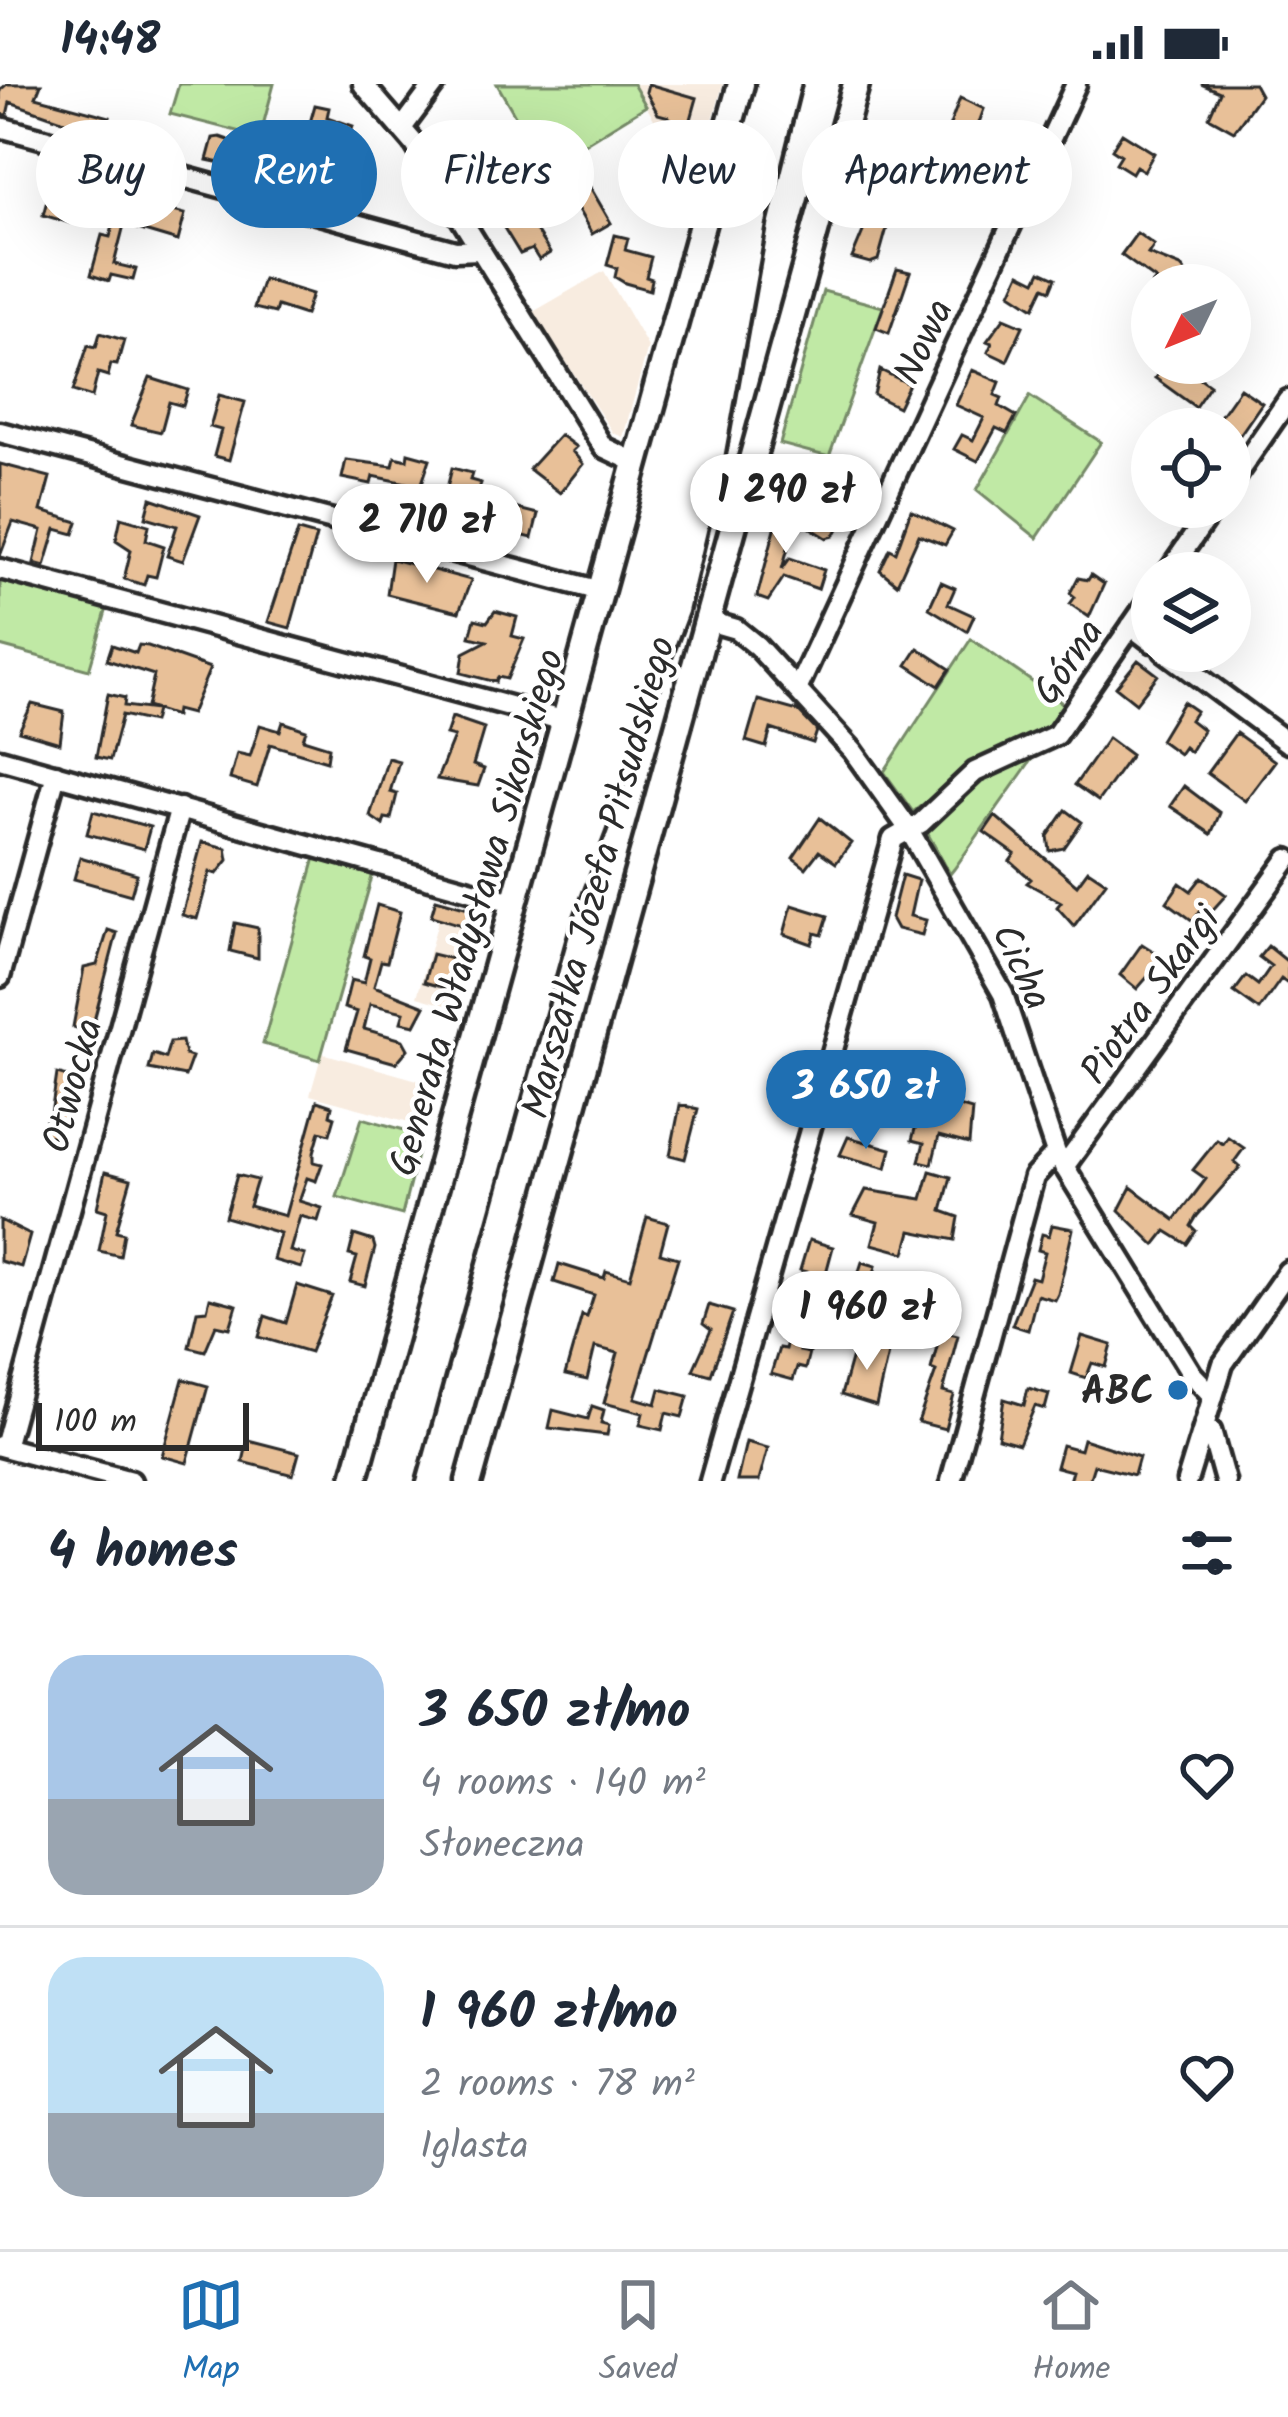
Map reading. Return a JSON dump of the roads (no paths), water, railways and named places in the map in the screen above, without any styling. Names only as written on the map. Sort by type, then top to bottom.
[{"type":"main road","name":"Generała Władysława Sikorskiego","points":[[354,1481],[741,84]]},
{"type":"main road","name":"Marszałka Józefa Piłsudskiego","points":[[469,1481],[856,84]]},
{"type":"street","points":[[363,84],[401,125]]},
{"type":"street","points":[[408,120],[436,84]]},
{"type":"street","name":"Nowa","points":[[797,690],[1076,84]]},
{"type":"street","points":[[0,127],[455,251],[479,250]]},
{"type":"street","points":[[465,228],[603,447],[637,463]]},
{"type":"street","points":[[1251,454],[1288,400]]},
{"type":"street","points":[[0,432],[601,591]]},
{"type":"street","points":[[0,569],[566,721]]},
{"type":"street","name":"Cicha","points":[[705,620],[748,637],[853,752],[908,829],[1003,994],[1060,1160],[1192,1374],[1211,1394]]},
{"type":"street","name":"Górna","points":[[908,829],[975,772],[1056,735],[1131,626]]},
{"type":"street","points":[[1192,672],[1288,743]]},
{"type":"street","points":[[0,759],[516,903]]},
{"type":"street","points":[[0,977],[56,774]]},
{"type":"street","name":"Otwocka","points":[[2,1447],[180,808]]},
{"type":"street","points":[[710,1481],[893,838],[908,829]]},
{"type":"street","name":"Piotra Skargi","points":[[951,1481],[1034,1177],[1060,1160],[1288,859]]},
{"type":"street","points":[[1187,1481],[1211,1394],[1246,1328],[1288,1270]]},
{"type":"street","points":[[1211,1431],[1225,1481]]},
{"type":"street","points":[[2,1447],[131,1481]]},
{"type":"railway","points":[[416,1481],[569,930],[689,613],[725,460],[767,225],[802,84]]},
{"type":"place","name":"ABC","points":[[1178,1390]]}]
